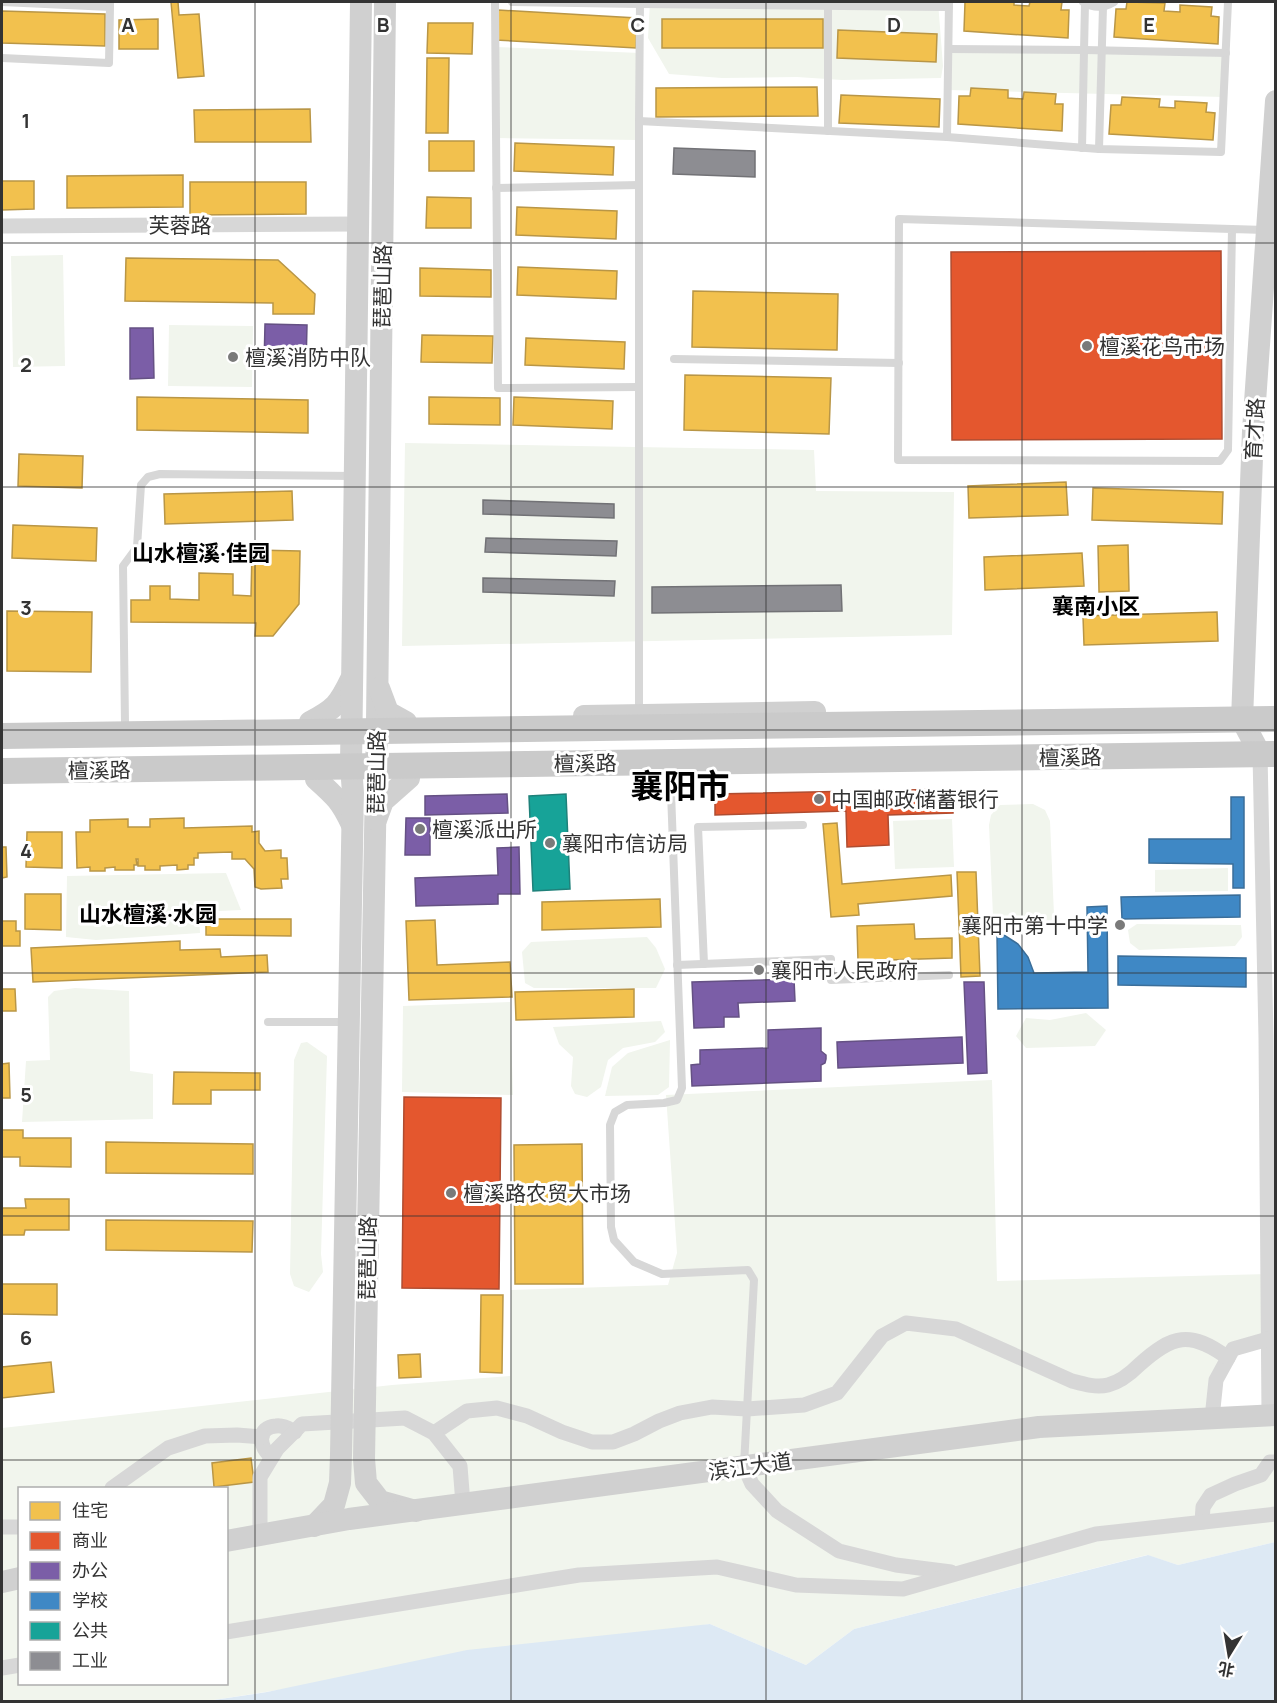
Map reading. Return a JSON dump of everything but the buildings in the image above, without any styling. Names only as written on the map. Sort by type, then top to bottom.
[{"type":"main road","name":"檀溪路","points":[[2,736],[639,721],[1242,714],[1275,719]]},
{"type":"main road","name":"檀溪路","points":[[2,771],[363,772],[1268,759]]},
{"type":"street","name":"琵琶山路","points":[[361,2],[353,675],[364,726],[363,772],[352,826],[349,1022],[353,1422],[364,1459],[366,1484],[380,1501],[416,1511]]},
{"type":"street","name":"琵琶山路","points":[[364,726],[377,679],[385,2]]},
{"type":"street","name":"育才路","points":[[1242,714],[1253,431],[1275,101]]},
{"type":"street","name":"芙蓉路","points":[[2,226],[358,224]]},
{"type":"street","points":[[310,722],[329,713],[341,699],[353,675]]},
{"type":"street","points":[[377,679],[388,712],[406,722]]},
{"type":"street","points":[[1268,759],[1242,714],[1275,708]]},
{"type":"street","points":[[2,725],[310,722],[364,726],[406,722],[639,721]]},
{"type":"street","points":[[1272,1415],[1268,1338],[1271,1038],[1268,759],[1275,724]]},
{"type":"street","points":[[2,783],[316,779],[363,772],[409,778],[670,767]]},
{"type":"street","name":"琵琶山路","points":[[314,1526],[334,1505],[353,1422],[375,824],[363,772]]},
{"type":"street","points":[[375,824],[383,801],[409,778]]},
{"type":"street","points":[[316,779],[343,806],[352,826]]},
{"type":"street","points":[[434,1433],[467,1410],[497,1408],[527,1416],[561,1432],[592,1442],[613,1442],[680,1413],[712,1407],[747,1409],[804,1405],[837,1393],[882,1336],[906,1323],[956,1329],[1063,1377],[1090,1386],[1108,1385],[1129,1375],[1156,1350],[1171,1341],[1197,1340],[1213,1347],[1228,1358]]},
{"type":"street","points":[[1212,1418],[1216,1380],[1233,1349],[1268,1338]]},
{"type":"street","name":"滨江大道","points":[[228,1541],[463,1504],[1039,1427],[1272,1415]]},
{"type":"street","points":[[260,1535],[260,1477],[277,1449],[302,1424],[405,1418],[434,1433],[460,1466],[463,1504]]},
{"type":"street","points":[[272,1457],[262,1447],[262,1437],[267,1428],[275,1425],[284,1426],[295,1432]]},
{"type":"street","points":[[113,1487],[168,1448],[205,1436],[262,1437]]},
{"type":"street","points":[[1202,1522],[1203,1507],[1211,1495],[1261,1475],[1270,1462],[1275,1462]]},
{"type":"street","points":[[744,1466],[752,1484],[777,1511],[839,1551],[896,1565],[960,1573]]},
{"type":"street","points":[[228,1632],[579,1575],[717,1567],[796,1585],[903,1589],[1096,1534],[1275,1514]]},
{"type":"street","points":[[2,1527],[18,1527]]},
{"type":"street","points":[[2,1582],[18,1578]]},
{"type":"street","points":[[2,1668],[18,1665]]},
{"type":"lane","points":[[2,2],[110,4],[109,63],[2,58]]},
{"type":"lane","points":[[495,2],[498,388],[639,387]]},
{"type":"lane","points":[[512,2],[949,4],[947,137]]},
{"type":"lane","points":[[1082,148],[1084,2],[1094,7],[1103,7],[1114,2]]},
{"type":"lane","points":[[639,122],[947,137],[1099,149],[1221,152],[1228,2]]},
{"type":"lane","points":[[639,721],[640,3]]},
{"type":"lane","points":[[828,4],[828,131]]},
{"type":"lane","points":[[1099,149],[1103,7]]},
{"type":"lane","points":[[948,49],[1226,53]]},
{"type":"lane","points":[[496,188],[639,185]]},
{"type":"lane","points":[[1233,229],[1228,450],[1220,461],[898,460],[899,219],[1267,230]]},
{"type":"lane","points":[[674,359],[899,363]]},
{"type":"lane","points":[[125,724],[123,566],[137,547],[141,486],[148,477],[160,474],[355,476]]},
{"type":"lane","points":[[670,767],[682,1088],[677,1100],[627,1105],[615,1112],[610,1125],[612,1227],[614,1240],[634,1262],[662,1274],[748,1270],[754,1280],[744,1466]]},
{"type":"lane","points":[[704,964],[698,827],[802,825]]},
{"type":"lane","points":[[677,964],[831,959],[831,980],[949,975]]},
{"type":"lane","points":[[268,1022],[349,1022]]},
{"type":"shaded area","points":[[650,2],[938,2],[943,66],[941,78],[842,80],[797,77],[722,78],[669,74],[648,38]]},
{"type":"shaded area","points":[[495,47],[640,53],[639,140],[496,138]]},
{"type":"shaded area","points":[[949,49],[1226,53],[1224,97],[948,90]]},
{"type":"shaded area","points":[[63,255],[65,366],[13,367],[11,256]]},
{"type":"shaded area","points":[[169,325],[253,326],[252,387],[168,386]]},
{"type":"shaded area","points":[[405,443],[814,450],[816,491],[954,492],[952,635],[402,646]]},
{"type":"shaded area","points":[[1033,804],[1045,810],[1050,821],[1054,915],[1051,922],[1041,931],[1015,933],[998,928],[993,916],[989,825],[991,815],[1000,805]]},
{"type":"shaded area","points":[[952,819],[954,867],[895,869],[893,821]]},
{"type":"shaded area","points":[[1228,868],[1228,891],[1155,892],[1155,870]]},
{"type":"shaded area","points":[[226,873],[241,910],[199,912],[200,933],[96,940],[66,937],[67,876]]},
{"type":"shaded area","points":[[1137,924],[1241,925],[1242,937],[1235,946],[1139,950],[1130,943],[1128,930]]},
{"type":"shaded area","points":[[647,937],[656,948],[665,969],[656,988],[534,988],[525,983],[522,952],[531,942]]},
{"type":"shaded area","points":[[75,988],[129,991],[130,1071],[153,1074],[153,1119],[22,1122],[26,1061],[50,1060],[48,997],[54,991]]},
{"type":"shaded area","points":[[510,1002],[513,1095],[402,1092],[403,1006]]},
{"type":"shaded area","points":[[1086,1013],[1106,1030],[1095,1046],[1026,1048],[1016,1036],[1026,1018],[1050,1020]]},
{"type":"shaded area","points":[[661,1021],[665,1032],[655,1042],[623,1048],[608,1060],[601,1087],[587,1097],[575,1094],[571,1086],[573,1057],[559,1044],[553,1027]]},
{"type":"shaded area","points":[[670,1040],[669,1087],[658,1095],[605,1096],[612,1067],[628,1053]]},
{"type":"shaded area","points":[[307,1042],[327,1056],[321,1254],[323,1272],[309,1292],[294,1286],[290,1274],[294,1060],[301,1043]]},
{"type":"shaded area","points":[[992,1080],[997,1281],[1268,1274],[1268,1339],[1233,1349],[1212,1417],[1275,1415],[1275,1542],[1178,1565],[1147,1555],[854,1629],[806,1665],[710,1624],[207,1701],[2,1701],[2,1428],[392,1385],[510,1376],[511,1290],[668,1285],[677,1253],[666,1095]]},
{"type":"shaded area","points":[[1275,1542],[1275,1701],[207,1701],[267,1692],[467,1650],[710,1624],[806,1665],[854,1629],[1148,1555],[1178,1565]]},
{"type":"place","name":"檀溪花鸟市场","points":[[1087,346]]},
{"type":"place","name":"檀溪消防中队","points":[[233,357]]},
{"type":"place","name":"中国邮政储蓄银行","points":[[819,799]]},
{"type":"place","name":"檀溪派出所","points":[[420,829]]},
{"type":"place","name":"襄阳市信访局","points":[[550,843]]},
{"type":"place","name":"襄阳市第十中学","points":[[1120,925]]},
{"type":"place","name":"襄阳市人民政府","points":[[759,970]]},
{"type":"place","name":"檀溪路农贸大市场","points":[[451,1193]]},
{"type":"district","name":"山水檀溪·佳园","points":[[201,553]]},
{"type":"district","name":"襄南小区","points":[[1096,606]]},
{"type":"district","name":"襄阳市","points":[[680,785]]},
{"type":"district","name":"山水檀溪·水园","points":[[148,914]]}]
